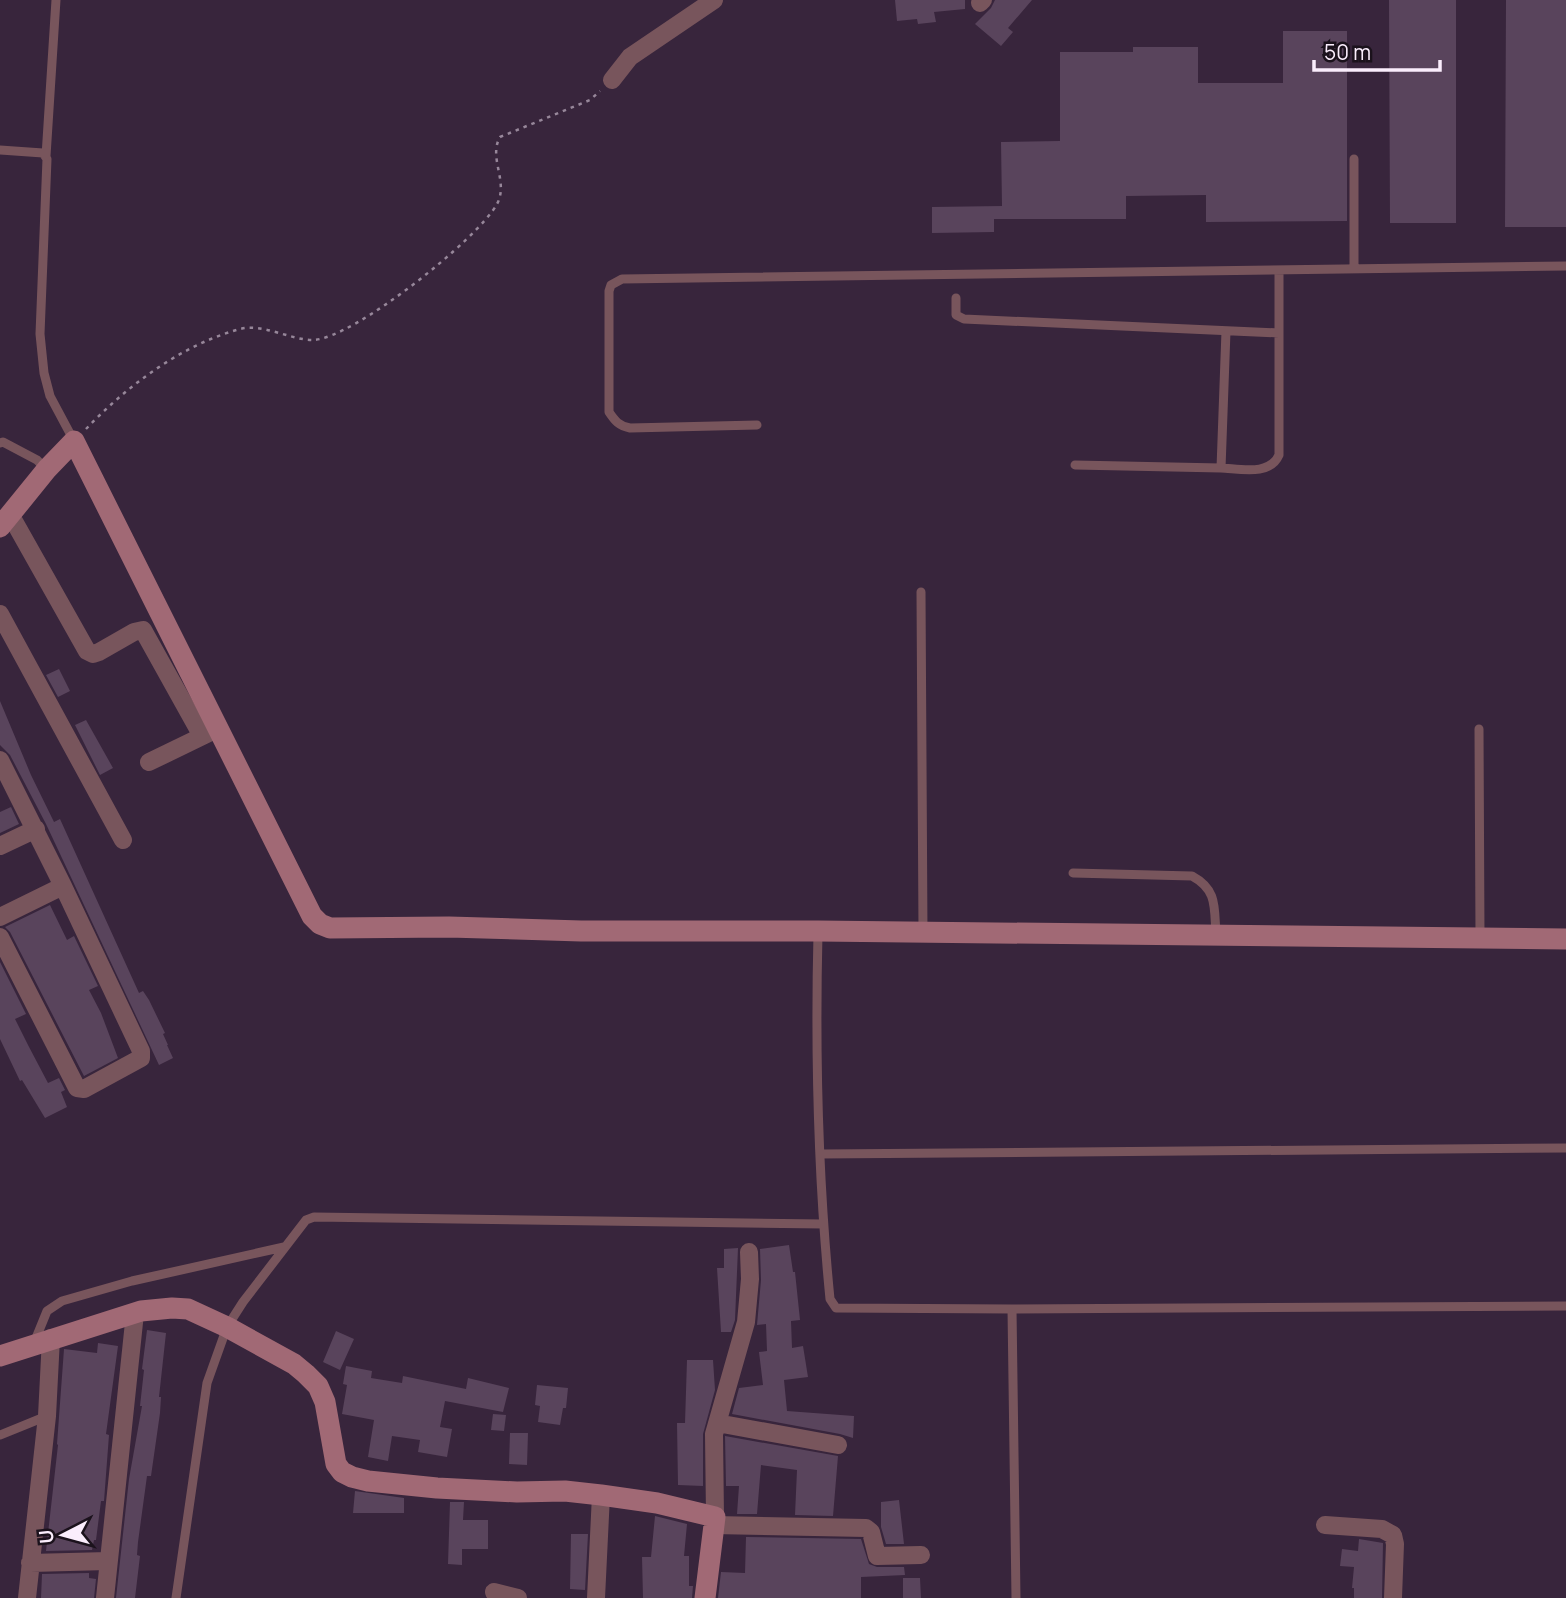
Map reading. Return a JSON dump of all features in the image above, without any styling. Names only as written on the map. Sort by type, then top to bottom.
[{"type":"street","points":[[612,80],[630,57],[714,0]]},
{"type":"street","points":[[210,732],[143,630],[134,632],[99,652],[93,654],[87,651],[5,521],[47,469],[74,441],[210,732],[312,916],[330,929],[449,927],[594,931],[1566,939]]},
{"type":"street","points":[[0,614],[123,841]]},
{"type":"street","points":[[149,762],[210,732]]},
{"type":"street","points":[[0,760],[63,886],[141,1051],[141,1058],[84,1089],[77,1088],[0,937]]},
{"type":"street","points":[[0,846],[36,829]]},
{"type":"street","points":[[0,917],[63,886]]},
{"type":"street","points":[[705,1598],[714,1521],[714,1434],[746,1322],[750,1252]]},
{"type":"street","points":[[0,1356],[135,1313],[152,1309],[188,1309],[227,1326],[294,1364],[318,1386],[325,1402],[336,1464],[342,1472],[352,1477],[427,1487],[601,1495],[657,1503],[714,1521],[866,1528],[871,1532],[877,1556],[921,1555]]},
{"type":"street","points":[[105,1598],[135,1313]]},
{"type":"street","points":[[27,1598],[47,1416],[42,1341]]},
{"type":"street","points":[[717,1423],[838,1445]]},
{"type":"street","points":[[596,1598],[601,1495]]},
{"type":"street","points":[[1325,1525],[1382,1529],[1393,1535],[1393,1598]]},
{"type":"street","points":[[30,1563],[108,1561]]},
{"type":"street","points":[[494,1592],[519,1598]]},
{"type":"lane","points":[[56,0],[46,156],[41,347],[50,396],[74,441]]},
{"type":"lane","points":[[0,150],[43,153],[46,156]]},
{"type":"lane","points":[[1354,159],[1354,269]]},
{"type":"lane","points":[[757,425],[630,428],[615,422],[609,412],[611,285],[622,279],[1566,266]]},
{"type":"lane","points":[[1075,465],[1266,469],[1275,464],[1279,455],[1279,271]]},
{"type":"lane","points":[[956,298],[956,315],[964,319],[1279,333]]},
{"type":"lane","points":[[1221,468],[1226,331]]},
{"type":"lane","points":[[0,443],[3,442],[37,460],[47,469]]},
{"type":"lane","points":[[921,592],[923,932]]},
{"type":"lane","points":[[1479,729],[1480,938]]},
{"type":"lane","points":[[1073,873],[1192,876],[1204,882],[1214,900],[1216,936]]},
{"type":"lane","points":[[818,931],[816,1027],[823,1224],[830,1299],[836,1308],[1566,1306]]},
{"type":"lane","points":[[821,1154],[1566,1148]]},
{"type":"lane","points":[[176,1598],[207,1383],[227,1326],[300,1225],[314,1217],[823,1224]]},
{"type":"lane","points":[[42,1341],[47,1311],[62,1301],[132,1281],[284,1247]]},
{"type":"lane","points":[[1012,1309],[1016,1598]]},
{"type":"lane","points":[[0,1435],[47,1416]]},
{"type":"path","points":[[74,441],[112,402],[175,358],[201,345],[242,329],[313,340],[337,335],[365,318],[457,250],[497,205],[500,184],[495,153],[500,137],[590,100],[612,80]]},
{"type":"building","points":[[895,0],[965,0],[965,9],[934,12],[936,22],[918,24],[917,19],[897,21]]},
{"type":"building","points":[[995,0],[1032,0],[1008,28],[1013,32],[1001,46],[975,24]]},
{"type":"building","points":[[1389,0],[1456,0],[1456,223],[1390,223]]},
{"type":"building","points":[[1506,0],[1566,0],[1566,227],[1505,227]]},
{"type":"building","points":[[1283,31],[1347,31],[1347,221],[1206,222],[1206,195],[1126,196],[1126,219],[994,219],[994,232],[932,233],[932,207],[1002,206],[1001,142],[1060,141],[1060,52],[1133,52],[1133,47],[1198,47],[1198,83],[1283,83]]},
{"type":"building","points":[[59,669],[70,691],[58,697],[46,675]]},
{"type":"building","points":[[0,701],[54,822],[60,819],[139,993],[143,991],[149,1000],[165,1033],[163,1034],[173,1058],[159,1065],[46,824],[10,755],[0,745]]},
{"type":"building","points":[[86,720],[113,768],[100,775],[75,725]]},
{"type":"building","points":[[11,807],[19,824],[0,833],[0,812]]},
{"type":"building","points":[[50,905],[67,940],[74,936],[98,986],[89,990],[118,1058],[84,1076],[5,927]]},
{"type":"building","points":[[0,962],[26,1014],[15,1019],[28,1045],[48,1083],[59,1078],[65,1090],[61,1092],[67,1107],[45,1118],[22,1080],[20,1081],[0,1039]]},
{"type":"building","points":[[789,1245],[800,1320],[791,1321],[792,1348],[803,1346],[808,1377],[784,1380],[787,1411],[854,1416],[853,1438],[732,1414],[739,1388],[763,1385],[759,1352],[767,1351],[766,1324],[757,1325],[761,1280],[760,1249]]},
{"type":"building","points":[[738,1248],[735,1320],[731,1332],[721,1332],[717,1268],[724,1268],[724,1249]]},
{"type":"building","points":[[147,1330],[166,1333],[159,1397],[160,1413],[151,1476],[147,1476],[138,1542],[137,1555],[140,1556],[135,1598],[116,1598],[129,1479],[142,1406],[142,1369]]},
{"type":"building","points":[[336,1331],[354,1339],[340,1370],[323,1362]]},
{"type":"building","points":[[98,1343],[118,1346],[106,1434],[109,1435],[104,1501],[101,1501],[96,1540],[92,1550],[46,1551],[58,1445],[64,1349],[97,1353]]},
{"type":"building","points":[[687,1360],[713,1360],[715,1390],[703,1434],[703,1486],[678,1485],[677,1423],[685,1423]]},
{"type":"building","points":[[346,1366],[372,1371],[371,1378],[402,1383],[403,1376],[466,1389],[468,1378],[509,1388],[503,1412],[445,1401],[440,1427],[452,1429],[447,1457],[418,1452],[420,1440],[392,1436],[388,1461],[368,1457],[374,1420],[342,1414],[347,1385],[343,1384]]},
{"type":"building","points":[[537,1385],[568,1388],[566,1408],[563,1408],[560,1425],[538,1422],[540,1406],[535,1405]]},
{"type":"building","points":[[493,1414],[506,1415],[504,1431],[491,1430]]},
{"type":"building","points":[[510,1433],[528,1433],[527,1465],[509,1464]]},
{"type":"building","points":[[725,1436],[838,1456],[833,1516],[795,1515],[797,1470],[761,1465],[757,1514],[737,1514],[739,1486],[726,1486]]},
{"type":"building","points":[[355,1491],[404,1498],[404,1513],[353,1513]]},
{"type":"building","points":[[899,1500],[904,1544],[886,1544],[881,1527],[881,1502]]},
{"type":"building","points":[[450,1502],[464,1502],[463,1520],[488,1520],[488,1549],[462,1549],[462,1565],[448,1564]]},
{"type":"building","points":[[655,1516],[687,1524],[684,1556],[689,1556],[689,1586],[693,1586],[692,1598],[643,1598],[642,1557],[651,1557]]},
{"type":"building","points":[[571,1534],[588,1534],[585,1590],[570,1589]]},
{"type":"building","points":[[746,1537],[861,1539],[869,1564],[877,1567],[904,1567],[905,1575],[861,1577],[861,1598],[718,1598],[721,1572],[745,1573]]},
{"type":"building","points":[[1359,1539],[1383,1543],[1382,1598],[1354,1598],[1354,1567],[1340,1566],[1342,1549],[1358,1551]]},
{"type":"building","points":[[89,1573],[89,1578],[96,1579],[94,1598],[41,1598],[42,1574]]},
{"type":"building","points":[[903,1578],[920,1578],[921,1598],[903,1598]]}]
